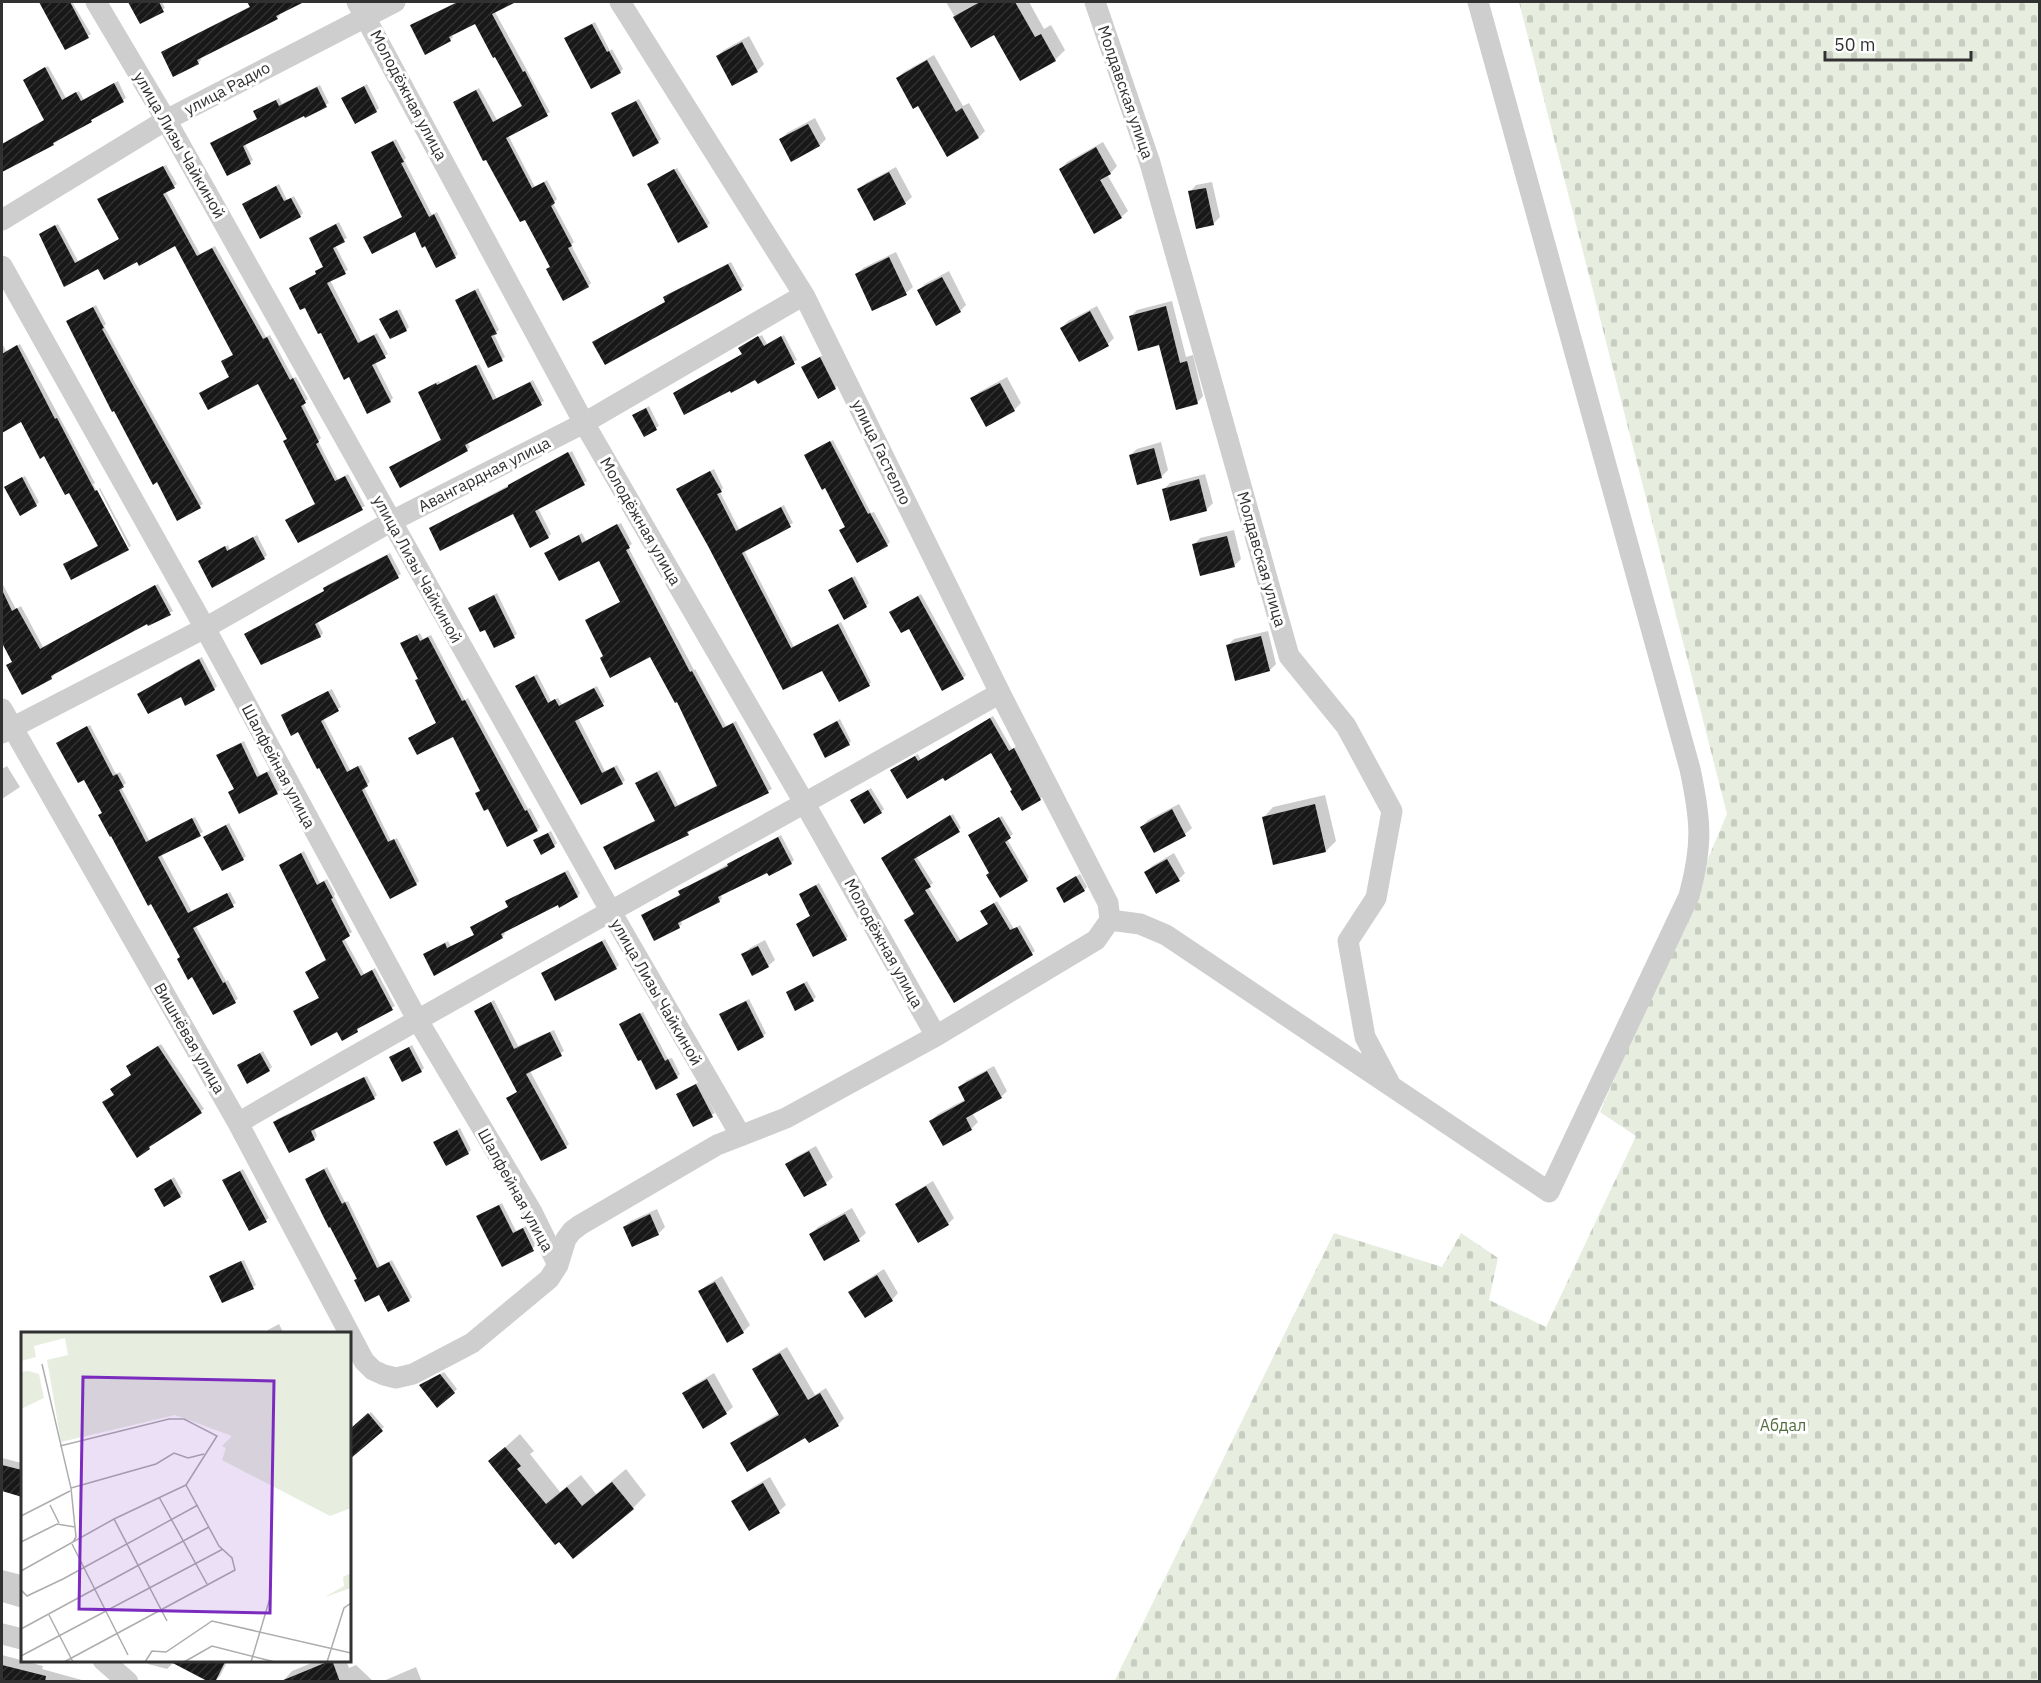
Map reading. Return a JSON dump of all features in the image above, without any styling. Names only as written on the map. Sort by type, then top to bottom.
[{"type":"street","name":"улица Лизы Чайкиной","points":[[96,2],[166,120],[610,910],[741,1136]]},
{"type":"street","name":"улица Радио","points":[[2,219],[166,120],[361,8],[394,2]]},
{"type":"street","name":"улица Гастелло","points":[[620,2],[804,295],[1000,693],[1108,903],[1110,920]]},
{"type":"street","name":"Молдавская улица","points":[[1095,2],[1150,163],[1289,656],[1346,726],[1392,811],[1376,898],[1348,941],[1365,1037],[1392,1087]]},
{"type":"street","points":[[558,1265],[566,1239],[580,1225],[717,1145],[786,1118],[936,1036],[1096,940],[1110,920],[1140,924],[1166,935],[1549,1192],[1689,896],[1697,866],[1700,840],[1699,811],[1690,769],[1478,2]]},
{"type":"street","name":"Молодёжная улица","points":[[361,8],[584,423],[805,804],[936,1036]]},
{"type":"street","name":"Шалфейная улица","points":[[2,266],[205,628],[417,1019],[532,1212],[558,1265]]},
{"type":"street","name":"Авангардная улица","points":[[6,731],[205,628],[392,521],[584,423],[804,295]]},
{"type":"street","points":[[238,1123],[610,910],[805,804],[1000,693]]},
{"type":"street","name":"Вишнёвая улица","points":[[2,709],[6,731],[238,1123],[349,1332]]},
{"type":"street","name":"Вишнёвая улица","points":[[351,1336],[364,1361],[373,1370],[396,1378],[413,1374],[472,1343],[549,1279],[558,1265]]},
{"type":"street","points":[[2,1634],[21,1639]]},
{"type":"street","points":[[107,1662],[128,1682]]},
{"type":"green space","name":"Абдал","points":[[1519,2],[2039,2],[2039,1681],[1114,1682],[1334,1233],[1442,1267],[1461,1233],[1498,1258],[1489,1300],[1546,1327],[1636,1136],[1600,1112],[1727,814]]},
{"type":"building","points":[[39,2],[70,2],[89,38],[65,50]]},
{"type":"building","points":[[128,2],[159,2],[164,12],[140,24]]},
{"type":"building","points":[[247,2],[304,2],[276,16],[278,19],[197,60],[199,64],[173,77],[161,52],[250,7]]},
{"type":"building","points":[[458,2],[516,2],[492,14],[548,116],[506,138],[532,188],[544,182],[555,203],[551,206],[572,246],[568,248],[589,287],[563,301],[546,269],[550,267],[525,220],[520,222],[486,160],[483,161],[453,102],[476,90],[493,122],[522,106],[495,57],[493,58],[475,24],[449,37],[451,41],[425,55],[410,25]]},
{"type":"building","points":[[980,2],[1015,2],[1035,37],[1041,34],[1056,61],[1020,81],[994,35],[971,48],[953,17]]},
{"type":"building","points":[[592,24],[621,73],[591,89],[564,38]]},
{"type":"building","points":[[742,42],[758,72],[732,86],[716,56]]},
{"type":"building","points":[[927,60],[956,112],[962,108],[979,138],[947,157],[918,106],[913,109],[896,78]]},
{"type":"building","points":[[45,67],[62,100],[76,92],[81,101],[114,83],[124,102],[53,143],[54,145],[2,172],[2,144],[44,120],[23,80]]},
{"type":"building","points":[[364,86],[377,112],[355,124],[341,98]]},
{"type":"building","points":[[317,87],[327,107],[243,146],[251,164],[227,176],[210,143],[257,119],[253,111],[276,100],[279,106]]},
{"type":"building","points":[[636,101],[659,143],[633,157],[611,113]]},
{"type":"building","points":[[808,124],[820,146],[791,162],[779,139]]},
{"type":"building","points":[[393,141],[404,162],[401,163],[429,217],[434,214],[456,258],[436,268],[425,246],[422,248],[415,232],[372,254],[363,237],[402,217],[371,152]]},
{"type":"building","points":[[1096,147],[1111,174],[1100,180],[1122,218],[1094,234],[1059,169]]},
{"type":"building","points":[[163,166],[175,188],[163,194],[197,256],[212,248],[263,339],[267,337],[290,380],[293,378],[306,403],[301,406],[319,442],[316,444],[335,481],[345,476],[363,510],[298,543],[285,520],[315,504],[283,441],[287,439],[258,384],[208,410],[199,393],[229,377],[221,361],[233,355],[175,246],[139,266],[137,262],[104,280],[98,269],[64,287],[39,234],[55,225],[75,263],[119,239],[97,199]]},
{"type":"building","points":[[674,169],[708,227],[678,243],[647,184]]},
{"type":"building","points":[[889,172],[906,204],[874,221],[857,189]]},
{"type":"building","points":[[276,186],[284,201],[291,198],[301,217],[260,239],[242,204]]},
{"type":"building","points":[[1206,188],[1214,225],[1196,229],[1188,191]]},
{"type":"building","points":[[336,224],[345,242],[333,248],[346,274],[327,283],[358,343],[374,335],[386,358],[372,365],[391,402],[367,414],[349,377],[344,380],[321,333],[318,334],[305,308],[300,310],[289,288],[316,274],[315,271],[323,267],[309,238]]},
{"type":"building","points":[[889,257],[907,295],[872,311],[855,274]]},
{"type":"building","points":[[728,264],[742,290],[605,365],[592,342],[665,302],[663,297]]},
{"type":"building","points":[[942,277],[961,312],[936,326],[917,290]]},
{"type":"building","points":[[475,290],[497,334],[491,336],[503,361],[488,368],[455,300]]},
{"type":"building","points":[[1166,306],[1180,363],[1187,361],[1198,404],[1176,410],[1159,345],[1138,351],[1129,316]]},
{"type":"building","points":[[93,307],[104,328],[102,329],[201,508],[177,521],[157,482],[153,485],[114,411],[112,412],[66,321]]},
{"type":"building","points":[[397,310],[407,331],[390,339],[379,319]]},
{"type":"building","points":[[1090,311],[1109,346],[1079,362],[1060,328]]},
{"type":"building","points":[[758,336],[764,346],[781,336],[795,364],[758,384],[755,380],[684,415],[673,393],[742,354],[738,348]]},
{"type":"building","points":[[17,345],[55,419],[57,418],[129,550],[71,580],[63,564],[98,546],[69,493],[65,495],[44,456],[40,459],[21,422],[2,433],[2,354]]},
{"type":"building","points":[[820,357],[836,389],[818,399],[801,367]]},
{"type":"building","points":[[476,365],[493,400],[530,382],[542,405],[465,445],[468,451],[400,488],[389,467],[441,440],[418,392]]},
{"type":"building","points":[[1000,383],[1015,411],[986,427],[970,398]]},
{"type":"building","points":[[646,408],[657,430],[644,437],[632,415]]},
{"type":"building","points":[[830,441],[868,514],[870,513],[888,546],[857,563],[839,530],[845,527],[825,488],[822,490],[804,455]]},
{"type":"building","points":[[1154,448],[1162,478],[1137,485],[1129,455]]},
{"type":"building","points":[[568,452],[585,485],[535,511],[549,538],[530,548],[513,514],[440,551],[429,528],[508,487]]},
{"type":"building","points":[[710,471],[722,492],[717,494],[736,531],[781,507],[791,527],[742,553],[791,648],[838,624],[870,686],[839,702],[822,671],[783,690],[676,489]]},
{"type":"building","points":[[22,477],[37,506],[20,516],[4,487]]},
{"type":"building","points":[[1199,479],[1207,511],[1170,521],[1162,489]]},
{"type":"building","points":[[617,524],[630,548],[626,550],[690,672],[692,671],[723,728],[733,723],[769,793],[615,870],[603,847],[655,821],[635,783],[657,772],[675,807],[717,786],[677,702],[675,703],[650,657],[610,678],[600,658],[603,656],[585,620],[620,602],[599,561],[559,581],[544,553],[579,535],[582,543]]},
{"type":"building","points":[[1227,536],[1235,567],[1200,576],[1192,544]]},
{"type":"building","points":[[253,537],[265,559],[212,588],[198,561],[225,546],[227,551]]},
{"type":"building","points":[[387,555],[399,578],[315,624],[321,637],[261,665],[244,634],[324,591],[323,588]]},
{"type":"building","points":[[852,577],[867,607],[844,620],[828,590]]},
{"type":"building","points":[[155,585],[171,615],[148,626],[147,624],[51,676],[52,679],[22,695],[6,665],[12,662],[2,643],[2,590],[12,611],[17,608],[40,649]]},
{"type":"building","points":[[494,595],[515,638],[494,648],[485,630],[480,632],[468,608]]},
{"type":"building","points":[[918,596],[964,679],[942,691],[909,629],[901,633],[889,612]]},
{"type":"building","points":[[417,635],[420,641],[428,637],[462,701],[465,700],[538,831],[507,847],[488,809],[484,811],[475,793],[480,791],[453,737],[417,755],[408,738],[436,723],[400,643]]},
{"type":"building","points":[[1261,636],[1270,671],[1235,681],[1226,645]]},
{"type":"building","points":[[199,659],[215,690],[185,706],[181,697],[148,714],[137,694]]},
{"type":"building","points":[[534,676],[548,703],[555,699],[559,706],[594,688],[604,706],[575,721],[602,773],[614,767],[623,784],[581,805],[515,686]]},
{"type":"building","points":[[328,691],[339,711],[321,721],[347,772],[358,766],[368,786],[362,790],[388,842],[394,839],[417,885],[390,899],[298,732],[291,736],[281,715]]},
{"type":"building","points":[[990,718],[1009,751],[1014,748],[1041,800],[1022,811],[991,753],[945,781],[943,778],[907,799],[890,770],[915,756],[918,761]]},
{"type":"building","points":[[837,721],[850,745],[825,758],[813,734]]},
{"type":"building","points":[[87,726],[113,776],[117,774],[124,787],[119,790],[146,842],[192,818],[201,836],[158,857],[188,913],[227,893],[234,907],[193,928],[236,1003],[213,1015],[192,977],[188,980],[177,959],[180,957],[151,904],[148,906],[98,815],[102,813],[84,780],[78,783],[56,743]]},
{"type":"building","points":[[241,743],[257,777],[267,772],[278,794],[239,814],[228,792],[234,789],[216,755]]},
{"type":"building","points":[[868,790],[882,813],[864,824],[850,800]]},
{"type":"building","points":[[1315,804],[1326,852],[1273,865],[1262,817]]},
{"type":"building","points":[[1172,809],[1186,836],[1154,853],[1140,827]]},
{"type":"building","points":[[950,815],[960,832],[914,859],[931,887],[925,890],[957,942],[988,924],[980,911],[994,903],[1010,930],[1017,927],[1033,955],[954,1003],[904,920],[914,914],[881,858]]},
{"type":"building","points":[[999,817],[1011,838],[1005,842],[1028,881],[1000,898],[986,875],[989,873],[968,835]]},
{"type":"building","points":[[226,825],[244,860],[222,871],[203,837]]},
{"type":"building","points":[[548,833],[555,847],[541,855],[533,840]]},
{"type":"building","points":[[778,837],[792,864],[769,876],[767,873],[718,897],[720,902],[678,923],[680,928],[654,941],[641,915],[680,895],[678,891]]},
{"type":"building","points":[[301,853],[317,885],[324,881],[333,898],[331,899],[350,936],[342,941],[361,976],[372,970],[393,1010],[357,1029],[358,1032],[342,1041],[337,1032],[311,1046],[293,1011],[319,998],[305,972],[326,960],[279,865]]},
{"type":"building","points":[[1167,859],[1180,881],[1156,894],[1144,872]]},
{"type":"building","points":[[565,872],[578,897],[501,934],[503,938],[434,976],[423,954],[445,943],[447,948],[474,935],[470,927],[508,907],[505,901]]},
{"type":"building","points":[[1076,876],[1085,891],[1064,903],[1056,888]]},
{"type":"building","points":[[816,885],[847,940],[813,957],[796,924],[810,916],[799,894]]},
{"type":"building","points":[[602,941],[617,969],[555,1001],[541,973]]},
{"type":"building","points":[[758,946],[769,967],[752,976],[741,954]]},
{"type":"building","points":[[804,983],[814,1001],[795,1011],[786,992]]},
{"type":"building","points":[[746,1001],[764,1037],[738,1051],[719,1014]]},
{"type":"building","points":[[491,1002],[514,1049],[550,1032],[562,1056],[526,1074],[567,1148],[541,1161],[506,1098],[517,1092],[474,1011]]},
{"type":"building","points":[[640,1013],[665,1061],[668,1059],[678,1078],[656,1090],[619,1024]]},
{"type":"building","points":[[158,1046],[202,1113],[149,1147],[150,1149],[137,1158],[102,1102],[114,1095],[110,1089],[131,1075],[126,1066]]},
{"type":"building","points":[[409,1047],[422,1072],[402,1082],[389,1057]]},
{"type":"building","points":[[260,1053],[270,1071],[247,1084],[237,1065]]},
{"type":"building","points":[[987,1071],[1002,1098],[966,1118],[972,1130],[943,1146],[929,1121],[965,1101],[958,1087]]},
{"type":"building","points":[[364,1077],[375,1099],[311,1131],[315,1140],[289,1153],[273,1122]]},
{"type":"building","points":[[696,1084],[713,1117],[693,1127],[676,1094]]},
{"type":"building","points":[[457,1130],[469,1154],[446,1166],[433,1142]]},
{"type":"building","points":[[809,1151],[827,1185],[804,1197],[785,1164]]},
{"type":"building","points":[[324,1169],[342,1204],[345,1202],[377,1268],[389,1262],[410,1301],[388,1312],[379,1295],[365,1302],[354,1280],[357,1279],[305,1179]]},
{"type":"building","points":[[240,1171],[267,1222],[249,1231],[222,1180]]},
{"type":"building","points":[[171,1179],[181,1197],[164,1207],[154,1189]]},
{"type":"building","points":[[926,1186],[949,1225],[918,1243],[895,1204]]},
{"type":"building","points":[[499,1205],[513,1233],[523,1228],[534,1251],[502,1267],[476,1216]]},
{"type":"building","points":[[650,1214],[659,1235],[632,1247],[623,1227]]},
{"type":"building","points":[[845,1214],[860,1241],[824,1261],[809,1234]]},
{"type":"building","points":[[241,1261],[254,1289],[222,1303],[209,1276]]},
{"type":"building","points":[[877,1275],[893,1301],[865,1318],[848,1292]]},
{"type":"building","points":[[715,1282],[744,1333],[727,1343],[698,1291]]},
{"type":"building","points":[[780,1353],[808,1400],[820,1393],[839,1426],[809,1443],[805,1438],[747,1472],[730,1443],[779,1415],[752,1369]]},
{"type":"building","points":[[440,1374],[455,1393],[437,1408],[419,1385]]},
{"type":"building","points":[[707,1379],[727,1414],[703,1429],[682,1393]]},
{"type":"building","points":[[368,1413],[383,1431],[351,1458],[351,1428]]},
{"type":"building","points":[[505,1447],[521,1466],[517,1469],[546,1504],[567,1487],[582,1506],[612,1482],[634,1509],[573,1559],[559,1542],[555,1545],[488,1461]]},
{"type":"building","points":[[2,1465],[21,1470],[21,1497],[2,1491]]},
{"type":"building","points":[[763,1483],[780,1513],[749,1531],[731,1501]]},
{"type":"building","points":[[171,1662],[225,1662],[215,1682],[209,1682]]},
{"type":"building","points":[[327,1662],[333,1662],[340,1682],[281,1682]]},
{"type":"building","points":[[2,1665],[46,1676],[45,1682],[2,1682]]}]
